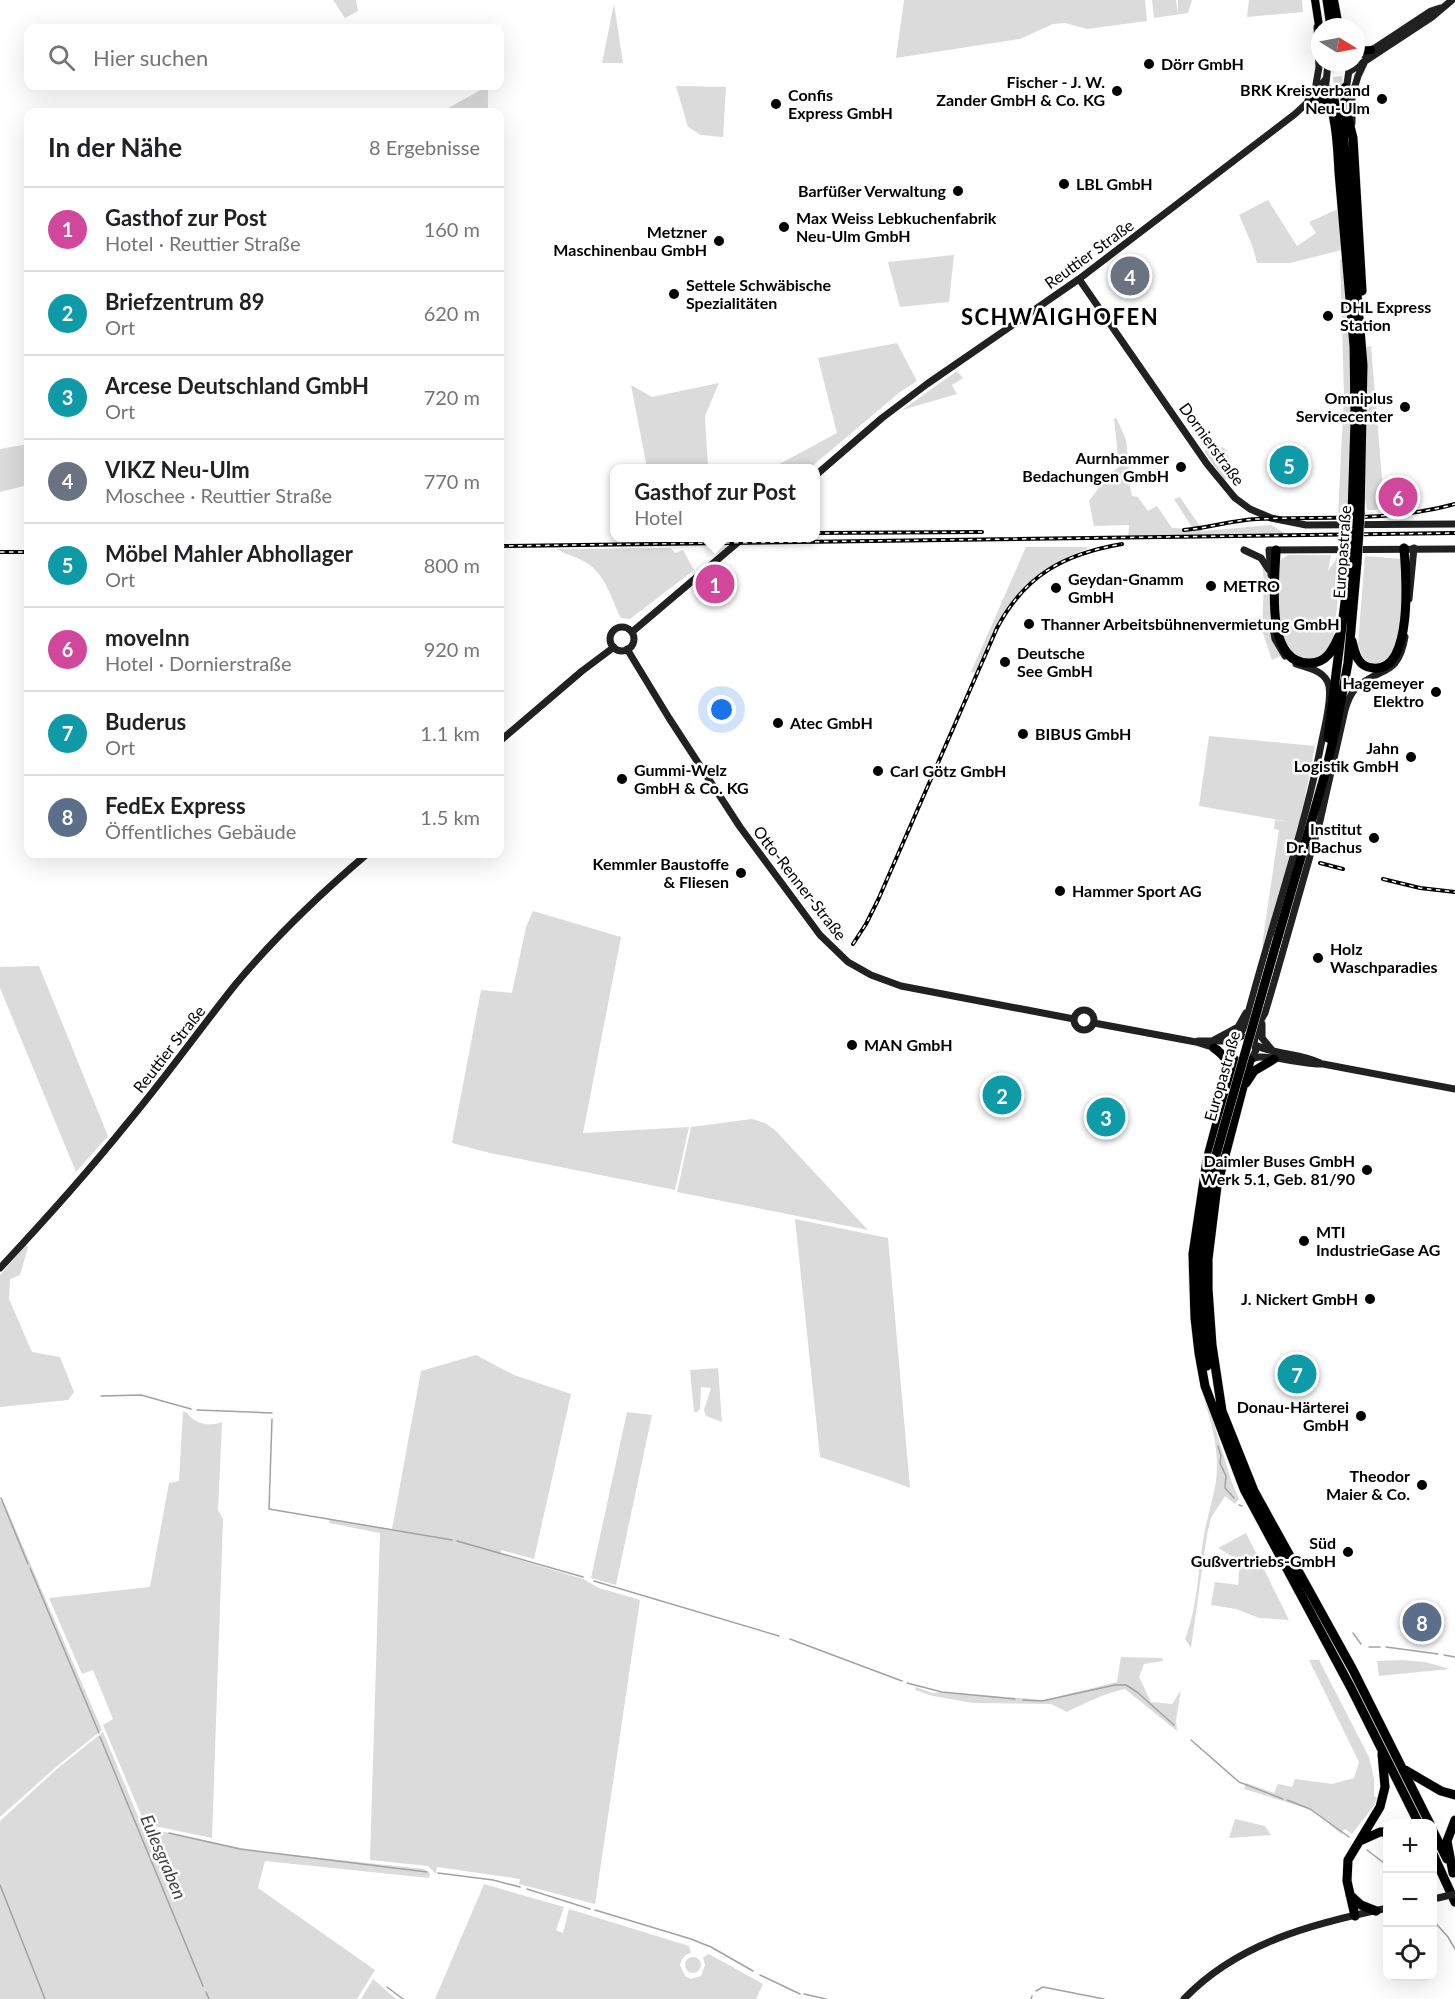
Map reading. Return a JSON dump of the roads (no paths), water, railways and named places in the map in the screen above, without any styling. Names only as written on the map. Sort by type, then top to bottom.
[{"type":"highway","points":[[1327,0],[1330,18]]},
{"type":"highway","points":[[1345,88],[1345,106],[1353,138],[1363,318],[1363,366]]},
{"type":"highway","points":[[1330,90],[1336,108],[1335,129],[1354,346]]},
{"type":"highway","points":[[1309,101],[1318,99],[1327,101],[1335,129]]},
{"type":"highway","name":"Europastraße","points":[[1218,1412],[1206,1356],[1202,1316],[1201,1266],[1207,1202],[1214,1162],[1326,766],[1345,684],[1351,637],[1363,366],[1341,107]]},
{"type":"highway","name":"Europastraße","points":[[1356,292],[1354,346],[1356,513]]},
{"type":"highway","points":[[1351,637],[1359,661],[1368,667],[1381,668],[1389,664],[1397,654],[1402,632],[1409,548]]},
{"type":"highway","points":[[1273,550],[1276,628],[1278,638],[1286,652],[1302,662],[1318,662],[1331,653],[1343,629]]},
{"type":"highway","name":"Europastraße","points":[[1313,810],[1328,735],[1354,562]]},
{"type":"highway","points":[[1325,721],[1336,675]]},
{"type":"highway","points":[[1341,726],[1345,684]]},
{"type":"highway","points":[[1213,1045],[1224,1055],[1228,1065],[1226,1089]]},
{"type":"highway","points":[[1241,1090],[1254,1071],[1274,1055]]},
{"type":"highway","points":[[1232,1056],[1203,1184],[1193,1254],[1199,1353],[1205,1386],[1254,1491],[1353,1670],[1428,1819]]},
{"type":"highway","points":[[1251,1059],[1216,1186],[1208,1258],[1208,1290],[1218,1412],[1230,1457],[1256,1515],[1321,1630],[1417,1819]]},
{"type":"highway","points":[[1355,1916],[1347,1871],[1348,1860],[1380,1807],[1385,1787],[1381,1746]]},
{"type":"highway","points":[[1405,1770],[1441,1791],[1455,1795]]},
{"type":"highway","points":[[1454,1875],[1447,1841],[1455,1820]]},
{"type":"highway","points":[[1356,1844],[1364,1838],[1383,1832]]},
{"type":"highway","points":[[1437,1839],[1454,1875]]},
{"type":"highway","points":[[1437,1863],[1455,1902]]},
{"type":"highway","points":[[1350,1895],[1361,1905],[1376,1911]]},
{"type":"main road","points":[[1315,0],[1317,18]]},
{"type":"main road","points":[[1334,0],[1337,18]]},
{"type":"main road","points":[[1365,50],[1371,50]]},
{"type":"street","points":[[1353,138],[1353,96],[1358,76],[1366,59],[1432,17],[1452,0]]},
{"type":"street","points":[[1365,53],[1431,11],[1442,7]]},
{"type":"street","points":[[1318,72],[1315,92],[1341,91],[1345,88],[1349,72]]},
{"type":"street","name":"Reuttier Straße","points":[[820,472],[882,418],[927,384],[1079,279],[1192,194],[1309,101],[1325,80],[1327,72]]},
{"type":"street","points":[[1325,80],[1330,90]]},
{"type":"street","name":"Dornierstraße","points":[[1079,279],[1205,462],[1235,498],[1250,509],[1271,519],[1306,525],[1455,524]]},
{"type":"street","points":[[632,632],[737,542]]},
{"type":"street","name":"Europastraße","points":[[1254,1044],[1320,821],[1350,696],[1356,688],[1392,667],[1401,656],[1406,632],[1409,548]]},
{"type":"street","points":[[1271,573],[1273,550],[1455,549]]},
{"type":"street","points":[[1244,550],[1261,558],[1271,573]]},
{"type":"street","name":"Europastraße","points":[[1236,1039],[1243,1031],[1310,796],[1329,692],[1327,680],[1318,672],[1288,660],[1275,639],[1271,573]]},
{"type":"street","points":[[623,627],[632,632],[634,640],[627,649],[620,650],[614,647],[610,639],[614,630],[623,627]]},
{"type":"street","points":[[504,738],[582,671],[614,647]]},
{"type":"street","name":"Otto-Renner-Straße","points":[[627,649],[740,826],[820,935],[848,962],[871,975],[901,986],[1074,1019]]},
{"type":"street","name":"Reuttier Straße","points":[[0,1268],[59,1204],[129,1122],[236,985],[273,943],[302,913],[363,858]]},
{"type":"street","points":[[1213,1045],[1238,1027],[1249,1009]]},
{"type":"street","name":"Otto-Renner-Straße","points":[[1080,1011],[1087,1011],[1093,1015],[1094,1023],[1090,1029],[1083,1030],[1077,1027],[1074,1019],[1080,1011]]},
{"type":"street","points":[[1265,1013],[1260,1034],[1274,1055]]},
{"type":"street","name":"Otto-Renner-Straße","points":[[1094,1023],[1213,1045],[1232,1056]]},
{"type":"street","points":[[1274,1055],[1241,1062],[1232,1056],[1236,1039],[1248,1037],[1254,1044],[1274,1055],[1308,1064],[1323,1064],[1455,1089]]},
{"type":"street","name":"Otto-Renner-Straße","points":[[1213,1045],[1236,1039]]},
{"type":"street","points":[[1251,1059],[1255,1052],[1254,1044]]},
{"type":"street","points":[[1437,1898],[1455,1894]]},
{"type":"street","points":[[1184,1999],[1222,1966],[1264,1944],[1305,1927],[1383,1909]]},
{"type":"waterway","points":[[101,1396],[141,1395],[191,1409]]},
{"type":"waterway","points":[[197,1410],[272,1413]]},
{"type":"waterway","points":[[272,1419],[269,1509],[452,1540]]},
{"type":"waterway","points":[[1218,1446],[1221,1456],[1220,1463],[1226,1476],[1225,1488],[1234,1498]]},
{"type":"waterway","name":"Eulesgraben","points":[[1,1498],[28,1564]]},
{"type":"waterway","points":[[457,1541],[583,1577]]},
{"type":"waterway","name":"Eulesgraben","points":[[30,1568],[99,1733]]},
{"type":"waterway","points":[[594,1581],[779,1636]]},
{"type":"waterway","points":[[1353,1633],[1361,1644]]},
{"type":"waterway","points":[[790,1639],[902,1681]]},
{"type":"waterway","points":[[1369,1647],[1380,1647]]},
{"type":"waterway","points":[[1386,1647],[1438,1654]]},
{"type":"waterway","points":[[1444,1655],[1455,1657]]},
{"type":"waterway","points":[[907,1683],[942,1692],[1015,1699]]},
{"type":"waterway","points":[[1023,1700],[1042,1701],[1115,1685],[1126,1685],[1174,1725]]},
{"type":"waterway","name":"Eulesgraben","points":[[100,1737],[203,1986]]},
{"type":"waterway","points":[[1191,1740],[1239,1782],[1283,1799]]},
{"type":"waterway","points":[[1287,1800],[1310,1809],[1349,1837]]},
{"type":"waterway","points":[[169,1833],[240,1849],[427,1872]]},
{"type":"waterway","points":[[1367,1850],[1383,1862]]},
{"type":"waterway","points":[[438,1873],[493,1880],[520,1887]]},
{"type":"waterway","points":[[0,1885],[45,1999]]},
{"type":"waterway","points":[[527,1889],[590,1909]]},
{"type":"waterway","points":[[595,1910],[691,1939],[711,1947],[753,1971]]},
{"type":"waterway","points":[[1437,1925],[1455,1949]]},
{"type":"waterway","points":[[760,1975],[800,1994]]},
{"type":"waterway","points":[[387,1987],[403,1999]]},
{"type":"waterway","points":[[1036,1991],[1043,1987],[1104,1999]]},
{"type":"waterway","name":"Eulesgraben","points":[[206,1992],[209,1999]]},
{"type":"waterway","points":[[804,1994],[826,1999]]},
{"type":"tunnel","points":[[1337,72],[1341,107]]},
{"type":"railway","points":[[1184,530],[1257,519],[1406,514],[1455,504]]},
{"type":"railway","points":[[820,533],[982,532]]},
{"type":"railway","points":[[820,542],[1455,533]]},
{"type":"railway","points":[[504,546],[794,542]]},
{"type":"railway","points":[[853,944],[878,900],[997,628],[1008,610],[1020,594],[1048,570],[1082,554],[1122,544]]},
{"type":"railway","points":[[0,552],[24,552]]},
{"type":"railway","points":[[1320,863],[1343,869]]},
{"type":"railway","points":[[1383,879],[1420,888],[1455,892]]},
{"type":"place","name":"Dörr GmbH","points":[[1149,64]]},
{"type":"place","name":"Fischer - J. W. Zander GmbH & Co. KG","points":[[1117,91]]},
{"type":"place","name":"BRK Kreisverband Neu-Ulm","points":[[1382,99]]},
{"type":"place","name":"Confis Express GmbH","points":[[776,104]]},
{"type":"place","name":"LBL GmbH","points":[[1064,184]]},
{"type":"place","name":"Barfüßer Verwaltung","points":[[958,191]]},
{"type":"place","name":"Max Weiss Lebkuchenfabrik Neu-Ulm GmbH","points":[[784,227]]},
{"type":"place","name":"Metzner Maschinenbau GmbH","points":[[719,241]]},
{"type":"place","name":"VIKZ Neu-Ulm","points":[[1130,276]]},
{"type":"place","name":"Settele Schwäbische Spezialitäten","points":[[674,294]]},
{"type":"place","name":"DHL Express Station","points":[[1328,316]]},
{"type":"place","name":"Omniplus Servicecenter","points":[[1405,407]]},
{"type":"place","name":"Möbel Mahler Abhollager","points":[[1289,465]]},
{"type":"place","name":"Aurnhammer Bedachungen GmbH","points":[[1181,467]]},
{"type":"place","name":"moveInn","points":[[1398,497]]},
{"type":"place","name":"Gasthof zur Post","points":[[715,584]]},
{"type":"place","name":"METRO","points":[[1211,586]]},
{"type":"place","name":"Geydan-Gnamm GmbH","points":[[1056,588]]},
{"type":"place","name":"Thanner Arbeitsbühnenvermietung GmbH","points":[[1029,624]]},
{"type":"place","name":"Deutsche See GmbH","points":[[1005,662]]},
{"type":"place","name":"Hagemeyer Elektro","points":[[1436,692]]},
{"type":"place","name":"Atec GmbH","points":[[778,723]]},
{"type":"place","name":"BIBUS GmbH","points":[[1023,734]]},
{"type":"place","name":"Jahn Logistik GmbH","points":[[1411,757]]},
{"type":"place","name":"Carl Götz GmbH","points":[[878,771]]},
{"type":"place","name":"Gummi-Welz GmbH & Co. KG","points":[[622,779]]},
{"type":"place","name":"Institut Dr. Bachus","points":[[1374,838]]},
{"type":"place","name":"Kemmler Baustoffe & Fliesen","points":[[741,873]]},
{"type":"place","name":"Hammer Sport AG","points":[[1060,891]]},
{"type":"place","name":"Holz Waschparadies","points":[[1318,958]]},
{"type":"place","name":"MAN GmbH","points":[[852,1045]]},
{"type":"place","name":"Briefzentrum 89","points":[[1002,1095]]},
{"type":"place","name":"Arcese Deutschland GmbH","points":[[1106,1117]]},
{"type":"place","name":"Daimler Buses GmbH Werk 5.1, Geb. 81/90","points":[[1367,1170]]},
{"type":"place","name":"MTI IndustrieGase AG","points":[[1304,1241]]},
{"type":"place","name":"J. Nickert GmbH","points":[[1370,1299]]},
{"type":"place","name":"Buderus","points":[[1297,1374]]},
{"type":"place","name":"Donau-Härterei GmbH","points":[[1361,1416]]},
{"type":"place","name":"Theodor Maier & Co.","points":[[1422,1485]]},
{"type":"place","name":"Süd Gußvertriebs-GmbH","points":[[1348,1552]]},
{"type":"place","name":"FedEx Express","points":[[1422,1622]]},
{"type":"district","name":"SCHWAIGHOFEN","points":[[1060,317]]}]
